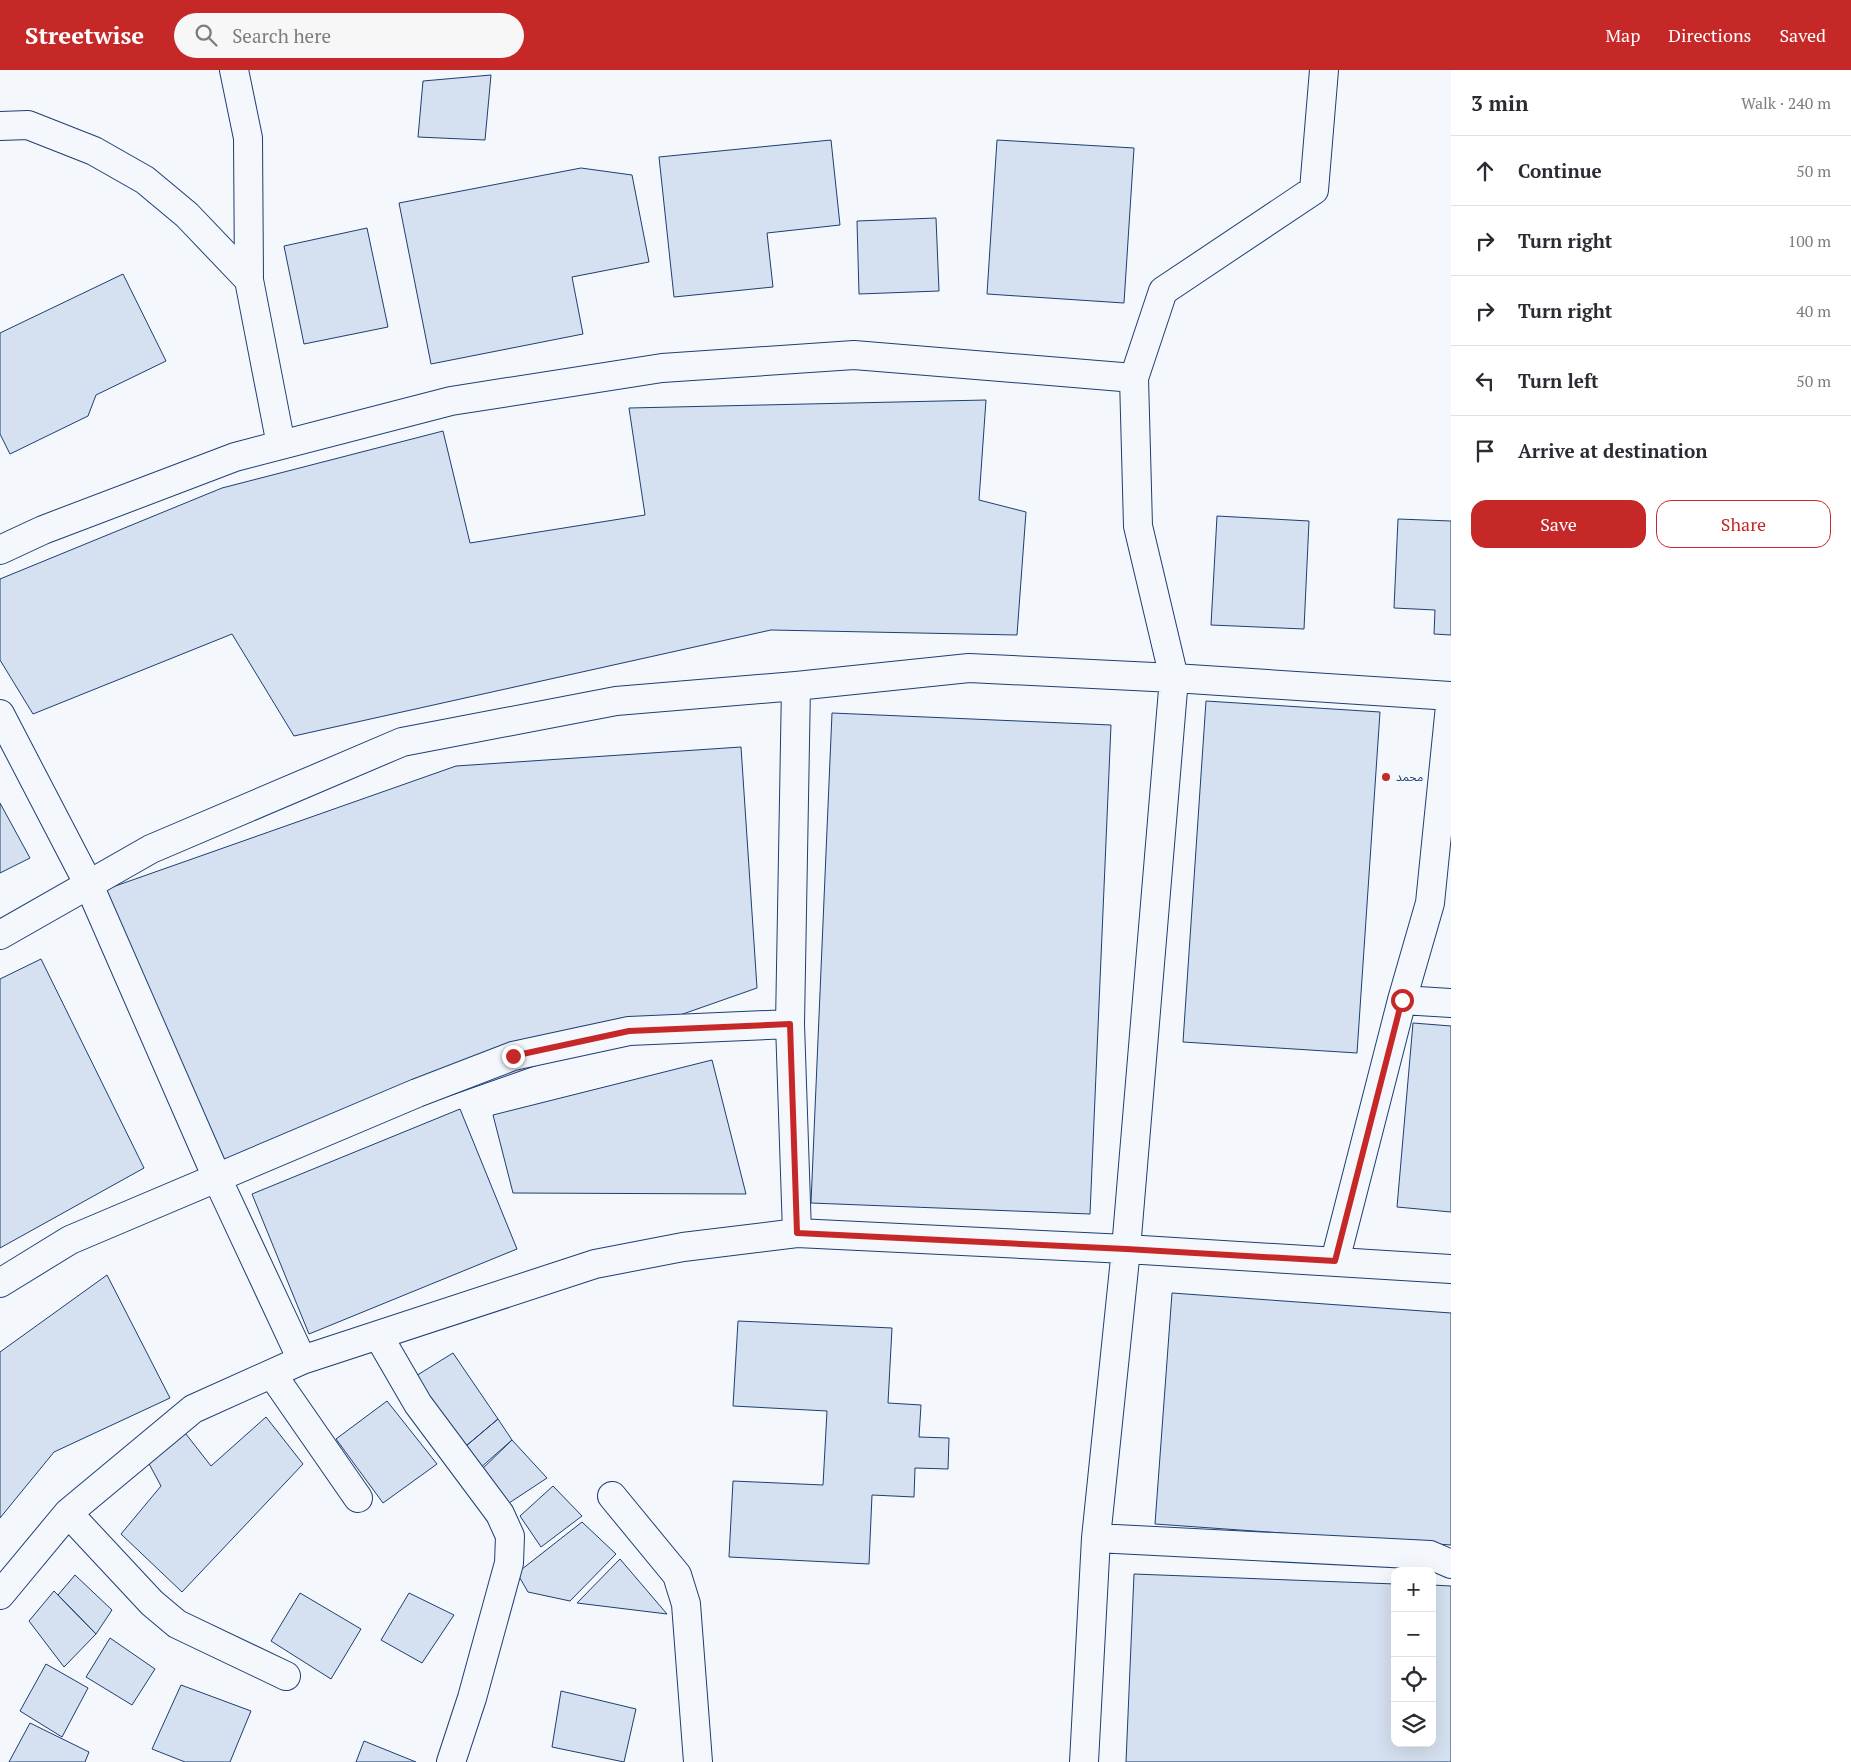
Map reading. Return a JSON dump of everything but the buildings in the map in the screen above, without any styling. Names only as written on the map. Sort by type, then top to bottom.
[{"type":"street","points":[[234,70],[248,138],[249,280],[281,446]]},
{"type":"street","points":[[1084,1762],[1096,1538],[1126,1249],[1174,678],[1138,526],[1134,378],[1163,291],[1314,190],[1324,70]]},
{"type":"street","points":[[0,126],[28,125],[94,151],[145,180],[187,215],[249,280]]},
{"type":"street","points":[[0,550],[42,530],[235,457],[451,401],[662,368],[854,355],[1134,378]]},
{"type":"street","points":[[0,935],[151,849],[402,742],[616,701],[796,686],[969,668],[1174,678],[1451,696],[1430,903],[1402,1000],[1335,1261]]},
{"type":"street","points":[[796,686],[790,1024],[797,1233]]},
{"type":"street","points":[[0,714],[89,885],[218,1178],[302,1360]]},
{"type":"street","points":[[1402,1000],[1451,1003]]},
{"type":"street","points":[[0,1283],[70,1240],[417,1094],[513,1056],[629,1031],[790,1024]]},
{"type":"street","points":[[0,1595],[68,1513],[193,1409],[302,1360],[595,1264],[683,1247],[797,1233],[1126,1249],[1451,1269]]},
{"type":"street","points":[[378,1335],[418,1404],[500,1514],[510,1536],[509,1563],[472,1698],[451,1762]]},
{"type":"street","points":[[272,1374],[358,1498]]},
{"type":"street","points":[[612,1496],[677,1576],[686,1604],[698,1762]]},
{"type":"street","points":[[68,1513],[152,1603],[177,1624],[286,1676]]},
{"type":"street","points":[[1096,1538],[1430,1555],[1451,1564]]},
{"type":"place","name":"محمد","points":[[1386,777]]},
{"type":"route","points":[[513,1056],[629,1031],[790,1024],[797,1233],[1335,1261],[1402,1000]]}]
